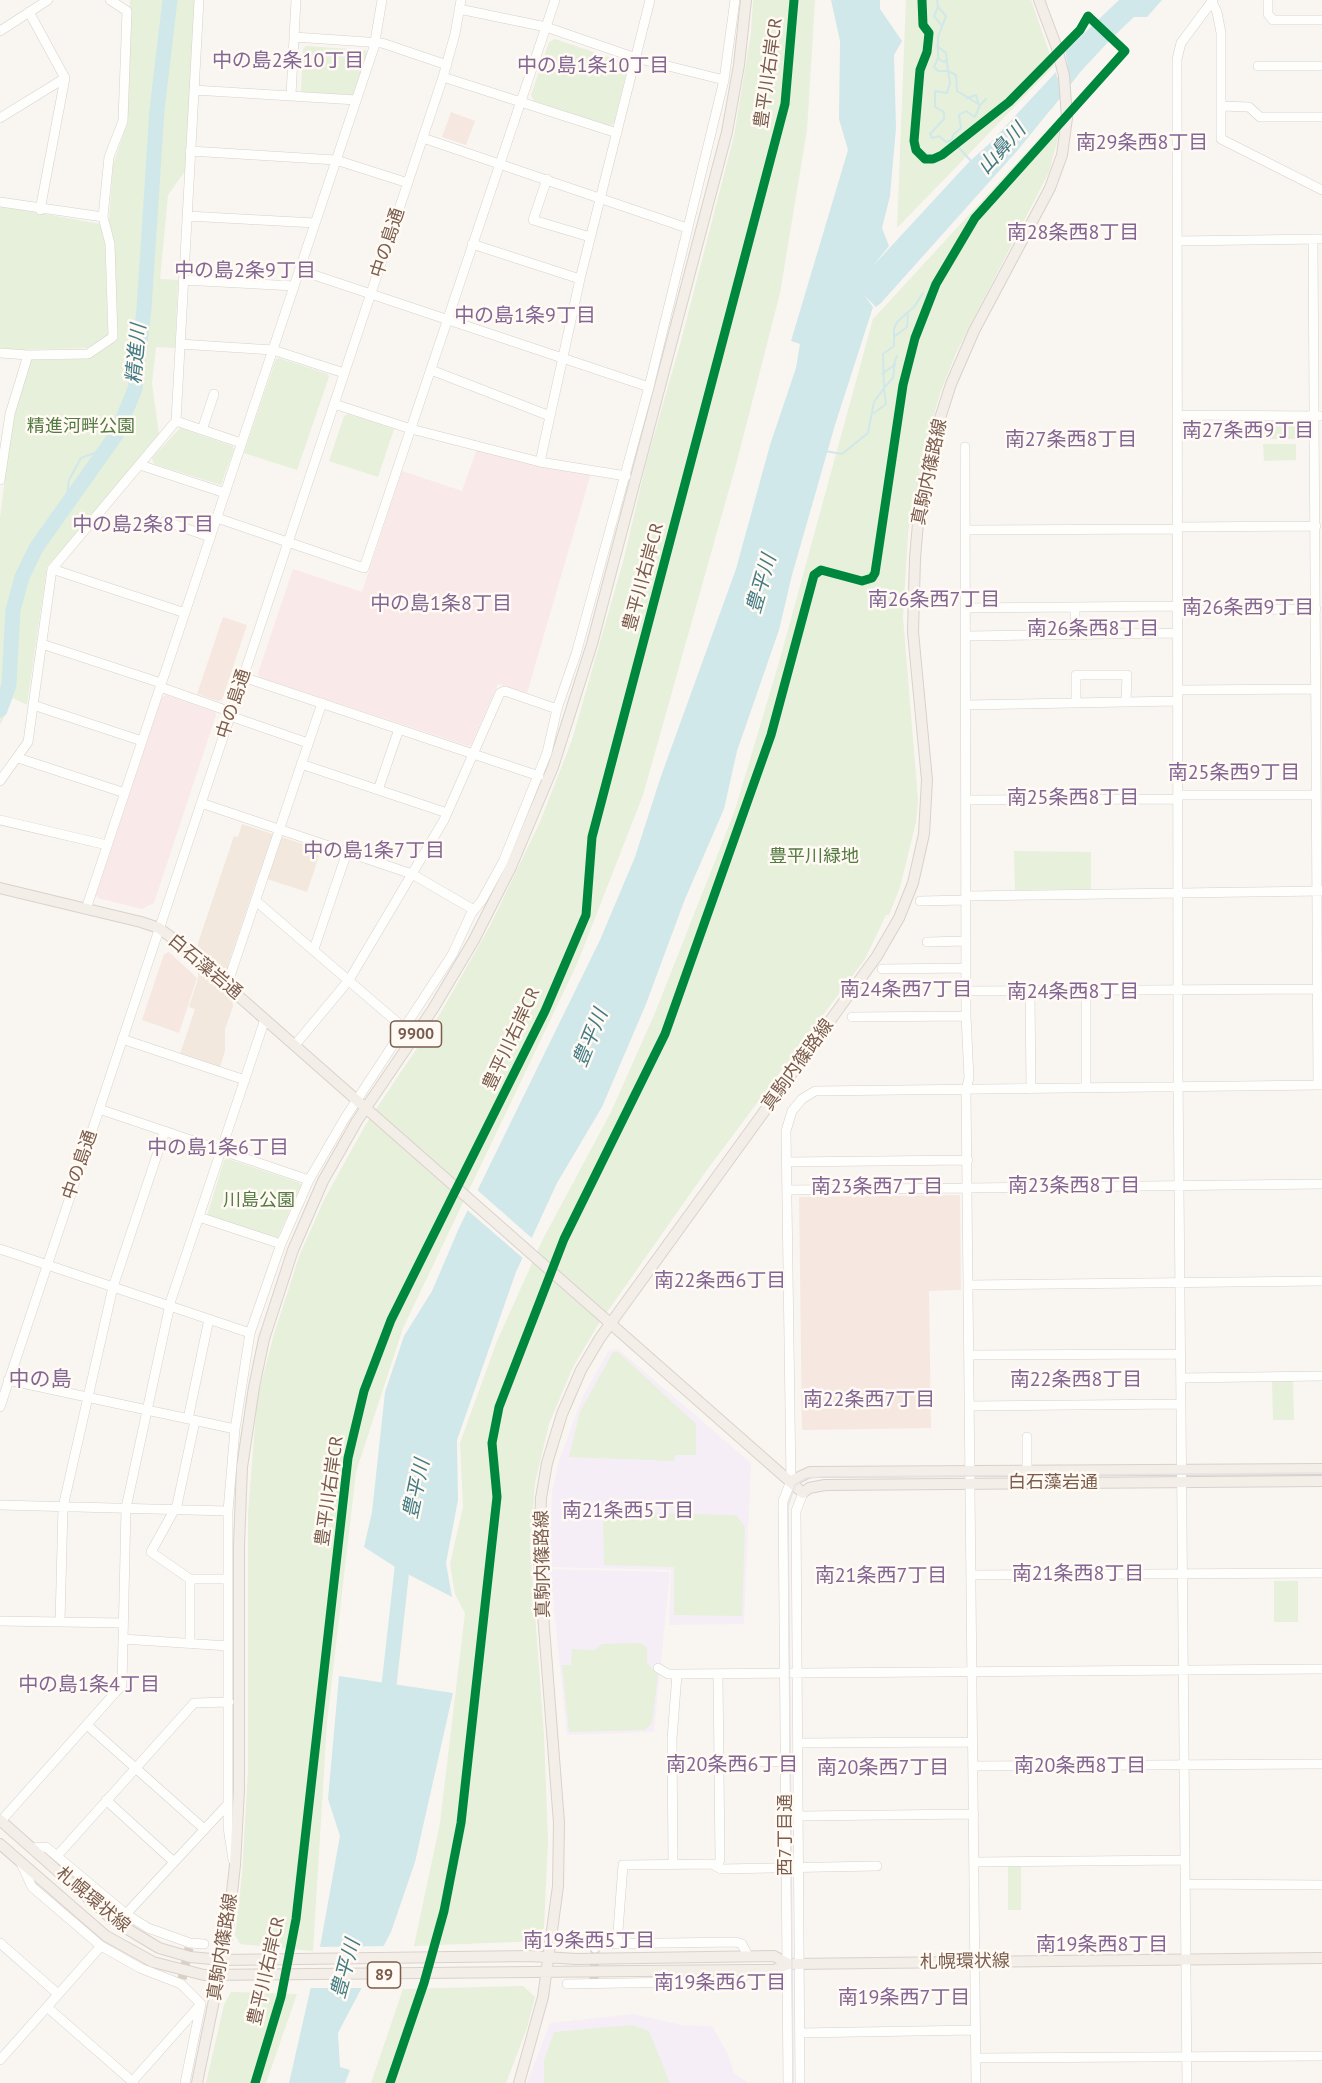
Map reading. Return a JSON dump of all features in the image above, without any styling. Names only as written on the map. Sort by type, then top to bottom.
[{"type":"main road","name":"真駒内篠路線","points":[[196,2083],[219,1976],[228,1960],[239,1790],[242,1489],[254,1387],[264,1339],[293,1250],[323,1180],[366,1108],[439,1000],[474,940],[524,839],[566,731],[592,644],[727,132],[739,65],[746,0]]},
{"type":"main road","name":"真駒内篠路線","points":[[519,2083],[538,2020],[542,1973],[558,1886],[559,1823],[539,1562],[542,1498],[548,1463],[562,1414],[580,1371],[607,1320],[877,957],[899,918],[913,883],[924,834],[927,780],[914,632],[915,558],[920,500],[934,437],[956,374],[987,304],[1050,188],[1062,155],[1067,104],[1058,48],[1039,0]]},
{"type":"main road","name":"白石藻岩通","points":[[0,888],[159,928],[227,985],[607,1320]]},
{"type":"main road","points":[[607,1320],[803,1493]]},
{"type":"main road","name":"白石藻岩通","points":[[791,1481],[810,1472],[1322,1469]]},
{"type":"main road","name":"白石藻岩通","points":[[803,1493],[809,1488],[825,1485],[1322,1481]]},
{"type":"main road","name":"札幌環状線","points":[[1,1821],[114,1921],[135,1935],[159,1948],[190,1957],[228,1960]]},
{"type":"main road","name":"札幌環状線","points":[[0,1844],[106,1936],[129,1951],[181,1971],[219,1976],[774,1970],[788,1964],[1322,1959]]},
{"type":"main road","name":"札幌環状線","points":[[545,1957],[774,1956],[780,1957],[788,1964]]},
{"type":"main road","name":"89","points":[[228,1960],[545,1957]]},
{"type":"street","points":[[0,31],[48,0]]},
{"type":"street","points":[[0,353],[88,354],[112,337],[110,244],[103,218],[109,157],[123,121],[127,11],[110,0]]},
{"type":"street","points":[[0,781],[28,742],[52,569],[176,421],[199,0]]},
{"type":"street","points":[[291,95],[296,0]]},
{"type":"street","points":[[86,909],[375,42],[382,0]]},
{"type":"street","points":[[216,518],[364,568],[555,0]]},
{"type":"street","points":[[540,462],[561,356],[650,0]]},
{"type":"street","points":[[235,1865],[228,1827],[228,1510],[235,1429],[250,1333],[281,1244],[309,1180],[366,1108],[405,1029],[452,955],[474,910],[482,900],[502,862],[547,753],[557,709],[576,654],[649,387],[724,80],[735,0]]},
{"type":"street","points":[[1268,0],[1268,14],[1273,20],[1322,20]]},
{"type":"street","points":[[1212,1],[1217,12],[1221,33],[1221,139],[1322,190]]},
{"type":"street","points":[[1187,2083],[1178,990],[1178,51],[1212,1]]},
{"type":"street","points":[[460,4],[546,27],[636,58],[724,80]]},
{"type":"street","name":"中の島通","points":[[0,1407],[5,1383],[47,1265],[447,65],[460,4]]},
{"type":"street","points":[[29,12],[65,78],[40,210]]},
{"type":"street","points":[[294,37],[375,42],[447,65]]},
{"type":"street","points":[[1258,66],[1322,66]]},
{"type":"street","points":[[443,77],[617,133]]},
{"type":"street","points":[[0,117],[65,78]]},
{"type":"street","points":[[194,90],[356,100]]},
{"type":"street","points":[[1221,106],[1249,106],[1260,117],[1322,117]]},
{"type":"street","points":[[423,138],[687,228]]},
{"type":"street","points":[[190,151],[336,159],[408,183]]},
{"type":"street","points":[[548,179],[534,220],[590,237]]},
{"type":"street","points":[[0,202],[103,218]]},
{"type":"street","points":[[187,216],[315,223]]},
{"type":"street","points":[[1177,241],[1318,239],[1316,795],[1320,1085]]},
{"type":"street","points":[[472,244],[580,279]]},
{"type":"street","points":[[299,270],[649,387]]},
{"type":"street","points":[[183,280],[294,286]]},
{"type":"street","points":[[180,344],[273,350],[344,373]]},
{"type":"street","points":[[0,480],[5,413],[28,355]]},
{"type":"street","points":[[430,370],[550,416]]},
{"type":"street","points":[[202,430],[214,394]]},
{"type":"street","points":[[334,404],[411,429],[540,462],[626,476]]},
{"type":"street","points":[[1177,415],[1318,416]]},
{"type":"street","points":[[176,421],[241,443]]},
{"type":"street","points":[[965,447],[966,1016],[969,1078],[966,1090],[976,2083]]},
{"type":"street","points":[[140,465],[225,493]]},
{"type":"street","points":[[165,521],[210,537]]},
{"type":"street","points":[[966,530],[1316,526]]},
{"type":"street","points":[[52,569],[185,614]]},
{"type":"street","points":[[1075,607],[1075,634]]},
{"type":"street","points":[[966,608],[1316,609]]},
{"type":"street","points":[[966,636],[1177,633]]},
{"type":"street","points":[[42,644],[161,685],[308,743]]},
{"type":"street","points":[[1076,703],[1076,675],[1127,675],[1126,702]]},
{"type":"street","points":[[243,677],[538,776]]},
{"type":"street","points":[[1178,690],[1316,689]]},
{"type":"street","points":[[295,1045],[350,980],[447,813],[502,692],[557,709]]},
{"type":"street","points":[[967,705],[1178,701]]},
{"type":"street","points":[[227,985],[322,703]]},
{"type":"street","points":[[33,705],[142,741]]},
{"type":"street","points":[[378,790],[399,729]]},
{"type":"street","points":[[18,758],[125,793]]},
{"type":"street","points":[[301,764],[447,813]]},
{"type":"street","points":[[966,800],[1316,795]]},
{"type":"street","points":[[201,803],[412,873],[474,910]]},
{"type":"street","points":[[0,819],[107,845]]},
{"type":"street","points":[[314,949],[347,852]]},
{"type":"street","points":[[920,901],[966,898],[1319,891]]},
{"type":"street","points":[[256,901],[405,1029]]},
{"type":"street","points":[[927,942],[966,941]]},
{"type":"street","points":[[882,969],[966,968]]},
{"type":"street","points":[[966,991],[1317,989]]},
{"type":"street","points":[[1030,991],[1031,1089]]},
{"type":"street","points":[[1086,991],[1086,1088]]},
{"type":"street","points":[[852,1017],[966,1016]]},
{"type":"street","points":[[1,1821],[122,1685],[126,1508],[169,1306],[265,1019]]},
{"type":"street","points":[[122,1039],[245,1080]]},
{"type":"street","name":"西7丁目通","points":[[788,2083],[783,1501],[791,1481],[786,1162],[789,1118],[797,1105],[810,1093],[1320,1085]]},
{"type":"street","points":[[99,1109],[309,1180]]},
{"type":"street","points":[[60,1622],[63,1507],[113,1287],[165,1131]]},
{"type":"street","points":[[786,1162],[968,1160]]},
{"type":"street","points":[[787,1190],[1322,1184]]},
{"type":"street","points":[[199,1217],[281,1244]]},
{"type":"street","points":[[0,1249],[250,1333]]},
{"type":"street","points":[[968,1285],[1322,1281]]},
{"type":"street","points":[[209,1319],[176,1509],[151,1552],[190,1579],[227,1579]]},
{"type":"street","points":[[969,1355],[1181,1354]]},
{"type":"street","points":[[1181,1378],[1322,1376]]},
{"type":"street","points":[[5,1383],[88,1397],[235,1429]]},
{"type":"street","points":[[969,1406],[1181,1404]]},
{"type":"street","points":[[1027,1437],[1027,1470]]},
{"type":"street","name":"西7丁目通","points":[[800,2083],[796,1511],[797,1501],[803,1493]]},
{"type":"street","points":[[0,1506],[228,1510]]},
{"type":"street","points":[[972,1575],[1322,1573]]},
{"type":"street","points":[[190,1579],[190,1644]]},
{"type":"street","points":[[0,1621],[123,1623]]},
{"type":"street","points":[[123,1639],[228,1646]]},
{"type":"street","points":[[658,1668],[668,1674],[798,1671],[1322,1669]]},
{"type":"street","points":[[673,1864],[676,1674]]},
{"type":"street","points":[[717,1867],[720,1860],[718,1674]]},
{"type":"street","points":[[57,1856],[194,1703],[229,1702]]},
{"type":"street","points":[[87,1725],[203,1828]]},
{"type":"street","points":[[798,1743],[972,1742]]},
{"type":"street","points":[[673,1762],[785,1762]]},
{"type":"street","points":[[973,1766],[1184,1767],[1322,1764]]},
{"type":"street","points":[[106,1800],[173,1861]]},
{"type":"street","points":[[126,1914],[203,1828],[228,1804]]},
{"type":"street","points":[[799,1816],[974,1814]]},
{"type":"street","points":[[32,1848],[46,1847],[126,1914],[154,1931],[190,1946],[204,1944]]},
{"type":"street","points":[[19,1860],[32,1887],[100,1946],[140,1968],[181,1981],[201,2004]]},
{"type":"street","points":[[974,1862],[1185,1860]]},
{"type":"street","points":[[617,1944],[623,1865],[712,1864],[721,1869],[877,1866]]},
{"type":"street","points":[[1185,1884],[1322,1885]]},
{"type":"street","points":[[595,1948],[595,1944],[736,1942],[742,1944],[748,1956]]},
{"type":"street","points":[[0,1943],[58,1994]]},
{"type":"street","points":[[0,2060],[100,1946]]},
{"type":"street","points":[[567,1984],[740,1981],[748,1970]]},
{"type":"street","points":[[47,2007],[132,2083],[201,2004]]},
{"type":"street","points":[[185,2083],[201,2004]]},
{"type":"street","points":[[800,2033],[975,2030]]},
{"type":"street","points":[[975,2058],[1322,2056]]},
{"type":"shaded area","points":[[451,112],[475,121],[466,145],[442,137]]},
{"type":"shaded area","points":[[477,449],[591,473],[527,693],[498,684],[471,745],[468,746],[259,677],[258,673],[293,569],[362,592],[402,471],[462,491]]},
{"type":"shaded area","points":[[223,617],[247,625],[222,700],[218,701],[197,694]]},
{"type":"shaded area","points":[[166,695],[215,712],[216,715],[154,903],[142,909],[98,898],[96,895],[162,697]]},
{"type":"shaded area","points":[[242,824],[321,850],[307,892],[258,876],[228,965],[233,1007],[225,1029],[225,1051],[220,1067],[180,1054],[195,1009],[189,1007],[198,979],[198,943],[234,836],[238,837]]},
{"type":"shaded area","points":[[169,952],[197,978],[179,1033],[142,1020],[164,954]]},
{"type":"shaded area","points":[[960,1195],[961,1290],[929,1291],[931,1428],[802,1430],[799,1197]]},
{"type":"shaded area","points":[[618,1349],[751,1463],[744,1624],[669,1625],[671,1570],[550,1567],[552,1492],[559,1460],[583,1396],[609,1350]]},
{"type":"shaded area","points":[[550,1569],[670,1572],[654,1732],[567,1735]]},
{"type":"shaded area","points":[[634,2014],[682,2025],[712,2026],[728,2054],[734,2073],[749,2083],[527,2083],[550,2023]]},
{"type":"green space","name":"精進河畔公園","points":[[130,0],[195,0],[186,170],[168,195],[160,279],[178,280],[175,348],[156,347],[152,384],[159,434],[122,484],[47,566],[27,705],[13,698],[0,725],[0,518],[12,423],[31,360],[89,359],[116,339],[114,244],[109,221],[113,165],[127,124]]},
{"type":"green space","points":[[753,0],[815,0],[807,130],[780,293],[737,461],[643,795],[577,964],[403,1328],[356,1472],[327,1722],[313,1951],[240,1944],[235,1935],[242,1875],[248,1772],[248,1514],[257,1399],[274,1334],[300,1254],[325,1198],[366,1124],[440,1014],[490,926],[540,822],[572,740],[623,562],[647,460],[681,341],[734,136],[751,33]]},
{"type":"green space","points":[[906,0],[1031,0],[1054,66],[897,228]]},
{"type":"green space","points":[[555,39],[626,63],[628,66],[614,123],[610,126],[534,101],[531,95],[549,42]]},
{"type":"green space","points":[[306,46],[365,50],[368,54],[356,95],[303,94],[301,91],[303,49]]},
{"type":"green space","name":"豊平川緑地","points":[[1059,117],[1058,138],[1049,172],[956,353],[940,393],[921,463],[908,533],[903,617],[918,800],[916,822],[900,887],[889,915],[886,915],[865,959],[709,1167],[598,1325],[573,1367],[549,1424],[535,1483],[530,1547],[544,1735],[548,1841],[544,1927],[538,1941],[414,1946],[440,1823],[465,1613],[455,1594],[450,1564],[463,1507],[460,1443],[497,1341],[543,1239],[611,1112],[655,1013],[734,813],[780,659],[873,319]]},
{"type":"green space","points":[[0,206],[101,224],[105,244],[108,336],[87,348],[14,350],[0,348]]},
{"type":"green space","points":[[276,359],[328,374],[329,377],[297,470],[244,453]]},
{"type":"green space","points":[[348,414],[394,429],[378,477],[329,461],[344,416]]},
{"type":"green space","points":[[1263,423],[1296,423],[1296,439],[1263,439]]},
{"type":"green space","points":[[180,428],[232,446],[234,449],[221,485],[154,464],[152,458]]},
{"type":"green space","points":[[1263,444],[1296,444],[1296,460],[1264,461]]},
{"type":"green space","points":[[1014,851],[1091,852],[1091,889],[1015,890]]},
{"type":"green space","name":"川島公園","points":[[228,1159],[300,1183],[277,1239],[207,1216],[224,1160]]},
{"type":"green space","points":[[613,1352],[618,1352],[696,1424],[696,1455],[675,1455],[674,1461],[569,1457],[580,1412]]},
{"type":"green space","points":[[1272,1381],[1293,1381],[1294,1420],[1273,1420]]},
{"type":"green space","points":[[603,1512],[736,1515],[745,1527],[742,1616],[674,1615],[674,1567],[604,1565]]},
{"type":"green space","points":[[1274,1581],[1298,1581],[1298,1622],[1274,1622]]},
{"type":"green space","points":[[641,1643],[647,1648],[647,1663],[658,1675],[652,1723],[645,1730],[569,1732],[562,1665],[571,1665],[572,1649],[595,1650],[602,1644]]},
{"type":"green space","points":[[1008,1866],[1021,1866],[1021,1910],[1008,1910]]},
{"type":"green space","points":[[523,1986],[535,1997],[527,2028],[506,2083],[371,2083],[403,1989]]},
{"type":"green space","points":[[231,1992],[297,1994],[266,2083],[206,2083],[224,2005]]},
{"type":"green space","points":[[632,2025],[649,2031],[670,2083],[544,2083],[544,2060],[554,2032]]},
{"type":"water","points":[[831,0],[880,0],[880,9],[902,41],[894,55],[896,128],[890,196],[882,228],[889,246],[872,267],[1056,72],[1060,98],[1017,151],[881,303],[876,307],[864,295],[873,307],[835,425],[792,575],[779,630],[737,751],[724,809],[685,899],[646,1004],[602,1107],[557,1183],[516,1272],[457,1440],[458,1500],[446,1563],[452,1597],[400,1570],[364,1547],[372,1512],[385,1392],[404,1336],[432,1291],[459,1228],[600,940],[635,857],[660,779],[736,569],[770,445],[796,368],[800,344],[791,341],[848,150],[839,119],[840,41]]},
{"type":"water","points":[[1119,0],[1162,0],[1147,17],[1134,17],[1113,37],[1097,21]]},
{"type":"water","points":[[1094,24],[1110,40],[1071,82],[1065,51]]},
{"type":"water","points":[[339,1676],[453,1693],[415,1862],[391,1932],[338,2033],[340,2067],[350,2070],[345,2083],[289,2083],[320,1947],[340,1836],[328,1799]]},
{"type":"pier","points":[[475,1188],[534,1240],[525,1260],[465,1208]]},
{"type":"pier","points":[[386,1946],[364,1988],[308,1988],[317,1947]]},
{"type":"waterway","name":"精進川","points":[[0,710],[9,685],[13,610],[22,577],[36,548],[116,435],[135,389],[144,309],[157,110],[170,0]]},
{"type":"waterway","points":[[937,0],[938,7],[946,16],[938,37],[938,58],[934,67],[938,71],[948,71],[950,83],[947,93],[935,91],[935,107],[944,112],[944,119],[930,134],[932,138],[939,136],[946,142],[952,140],[971,161]]},
{"type":"waterway","name":"山鼻川","points":[[1046,104],[1109,23],[1136,0]]},
{"type":"waterway","points":[[938,7],[934,16],[942,26]]},
{"type":"waterway","points":[[937,46],[946,53],[948,71],[956,75],[957,91],[980,105],[975,117],[966,111],[959,115],[961,128],[953,135],[952,140]]},
{"type":"waterway","points":[[938,58],[944,62],[947,60]]},
{"type":"waterway","points":[[967,98],[976,95],[978,102]]},
{"type":"waterway","points":[[980,105],[986,99]]},
{"type":"waterway","points":[[825,451],[842,454],[868,433],[874,402],[884,388],[883,354],[894,346],[894,329],[897,322],[914,307],[923,293]]},
{"type":"waterway","points":[[895,336],[907,327],[908,315]]},
{"type":"waterway","points":[[882,374],[893,366],[897,356]]},
{"type":"waterway","points":[[874,413],[886,404],[884,388],[893,378],[895,362]]},
{"type":"waterway","points":[[66,504],[69,480],[81,458],[105,449]]},
{"type":"waterway","name":"豊平川","points":[[387,1703],[404,1551]]},
{"type":"tunnel","points":[[182,1979],[189,1948]]},
{"type":"tunnel","points":[[594,1980],[595,1948]]},
{"type":"tram line","points":[[793,2083],[788,1506],[795,1485],[806,1478],[822,1477],[1322,1473]]},
{"type":"cycle path","name":"豊平川右岸CR","points":[[255,2083],[281,1997],[296,1919],[348,1458],[364,1391],[391,1320],[545,1011],[586,915],[592,837],[785,104],[794,0]]},
{"type":"cycle path","points":[[390,2083],[424,1983],[444,1911],[461,1823],[497,1497],[492,1443],[499,1407],[564,1239],[665,1034],[771,735],[814,575],[821,570],[862,581],[872,578],[875,573],[903,385],[915,338],[936,284],[975,218],[1125,51],[1088,16],[1080,30],[1009,102],[942,155],[933,159],[925,159],[916,150],[914,141],[920,70],[927,52],[929,33],[923,25],[922,0]]},
{"type":"district","name":"中の島2条10丁目","points":[[288,61]]},
{"type":"district","name":"中の島1条10丁目","points":[[593,66]]},
{"type":"district","name":"南29条西8丁目","points":[[1142,143]]},
{"type":"district","name":"南28条西8丁目","points":[[1073,233]]},
{"type":"district","name":"中の島2条9丁目","points":[[245,271]]},
{"type":"district","name":"中の島1条9丁目","points":[[525,316]]},
{"type":"district","name":"南27条西9丁目","points":[[1248,431]]},
{"type":"district","name":"南27条西8丁目","points":[[1071,440]]},
{"type":"district","name":"中の島2条8丁目","points":[[143,525]]},
{"type":"district","name":"南26条西7丁目","points":[[934,600]]},
{"type":"district","name":"中の島1条8丁目","points":[[441,604]]},
{"type":"district","name":"南26条西9丁目","points":[[1248,608]]},
{"type":"district","name":"南26条西8丁目","points":[[1093,629]]},
{"type":"district","name":"南25条西9丁目","points":[[1234,773]]},
{"type":"district","name":"南25条西8丁目","points":[[1073,798]]},
{"type":"district","name":"中の島1条7丁目","points":[[374,851]]},
{"type":"district","name":"南24条西7丁目","points":[[906,990]]},
{"type":"district","name":"南24条西8丁目","points":[[1073,992]]},
{"type":"district","name":"中の島1条6丁目","points":[[218,1148]]},
{"type":"district","name":"南23条西8丁目","points":[[1074,1186]]},
{"type":"district","name":"南23条西7丁目","points":[[877,1187]]},
{"type":"district","name":"南22条西6丁目","points":[[720,1281]]},
{"type":"district","name":"中の島","points":[[40,1380]]},
{"type":"district","name":"南22条西8丁目","points":[[1076,1380]]},
{"type":"district","name":"南22条西7丁目","points":[[869,1400]]},
{"type":"district","name":"南21条西5丁目","points":[[628,1511]]},
{"type":"district","name":"南21条西8丁目","points":[[1078,1574]]},
{"type":"district","name":"南21条西7丁目","points":[[881,1576]]},
{"type":"district","name":"中の島1条4丁目","points":[[89,1685]]},
{"type":"district","name":"南20条西6丁目","points":[[732,1765]]},
{"type":"district","name":"南20条西8丁目","points":[[1080,1766]]},
{"type":"district","name":"南20条西7丁目","points":[[883,1768]]},
{"type":"district","name":"南19条西5丁目","points":[[589,1941]]},
{"type":"district","name":"南19条西8丁目","points":[[1102,1945]]},
{"type":"district","name":"南19条西6丁目","points":[[720,1983]]},
{"type":"district","name":"南19条西7丁目","points":[[904,1998]]}]
